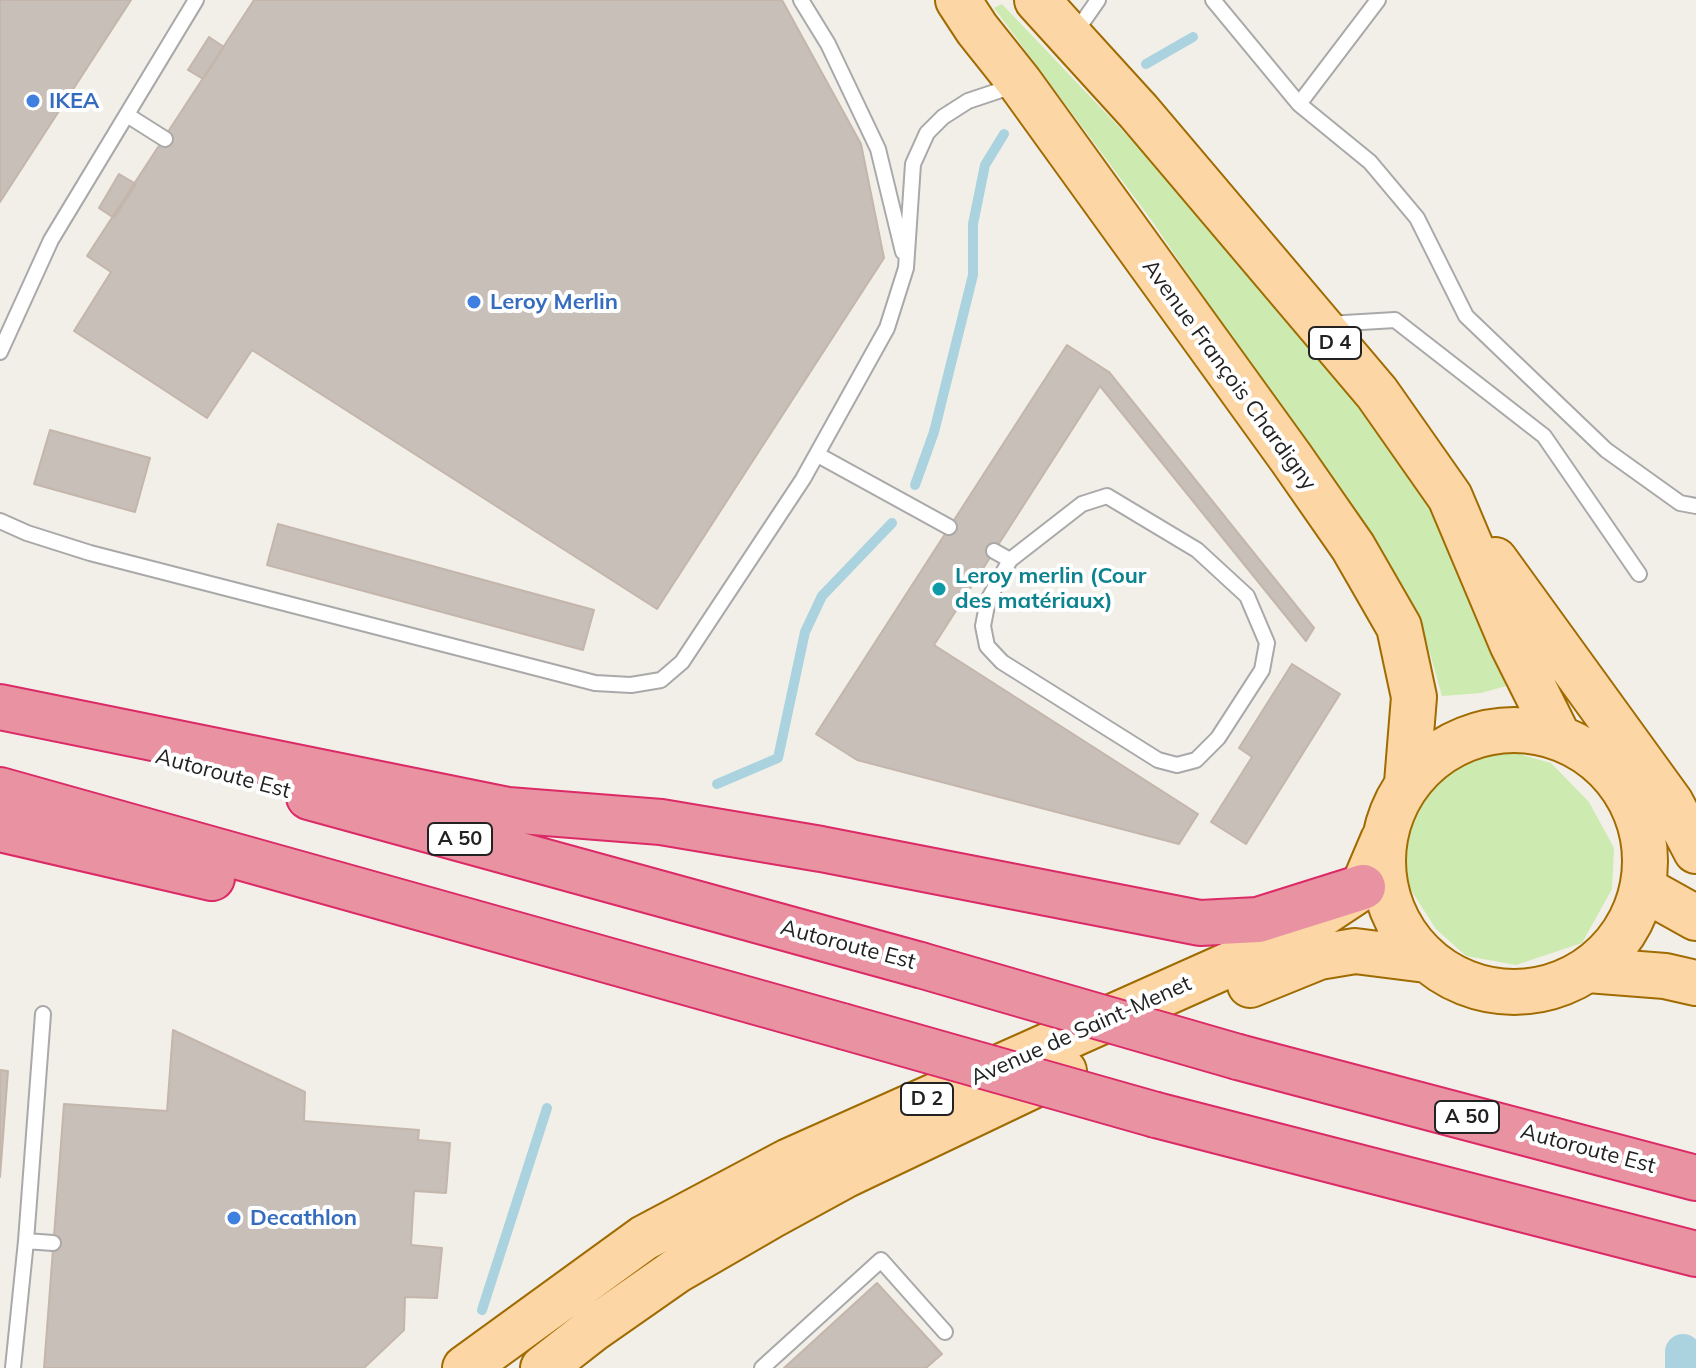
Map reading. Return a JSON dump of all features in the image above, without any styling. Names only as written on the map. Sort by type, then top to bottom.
[{"type":"highway","points":[[0,710],[508,810],[661,822],[821,849],[1200,923],[1258,920],[1363,887]]},
{"type":"highway","name":"Autoroute Est","points":[[0,710],[920,965],[1238,1057],[1696,1178]]},
{"type":"highway","points":[[0,790],[1156,1115],[1696,1254]]},
{"type":"highway","points":[[0,829],[842,1026]]},
{"type":"main road","name":"D 4","points":[[1037,0],[1139,112],[1377,393],[1450,497],[1512,644],[1558,736]]},
{"type":"main road","name":"Avenue François Chardigny","points":[[961,10],[1020,83],[1345,535],[1399,627],[1414,697],[1407,783]]},
{"type":"main road","points":[[1450,497],[1671,803],[1696,851]]},
{"type":"main road","points":[[1363,887],[1407,783],[1427,757],[1465,739],[1511,730],[1558,736],[1585,749],[1606,767],[1628,796],[1641,823],[1647,859],[1644,889],[1633,920],[1609,953],[1588,970],[1556,987],[1510,994],[1465,984],[1426,960],[1399,927],[1385,890],[1383,840]]},
{"type":"main road","name":"Avenue de Saint-Menet","points":[[465,1368],[644,1238],[789,1161],[1280,942],[1363,887]]},
{"type":"main road","points":[[1644,889],[1696,918]]},
{"type":"main road","name":"Avenue de Saint-Menet","points":[[543,1368],[676,1271],[834,1181],[1252,984],[1319,957],[1355,951],[1426,960]]},
{"type":"main road","points":[[1588,970],[1665,976],[1696,983]]},
{"type":"lane","points":[[0,352],[51,240],[196,0]]},
{"type":"lane","points":[[801,0],[828,44],[878,149],[906,268]]},
{"type":"lane","points":[[1072,38],[1098,0]]},
{"type":"lane","points":[[1213,0],[1299,104],[1370,162],[1417,218],[1466,316],[1606,450],[1680,503],[1696,506]]},
{"type":"lane","points":[[1299,104],[1378,0]]},
{"type":"lane","points":[[0,521],[90,553],[595,683],[631,685],[661,680],[682,662],[818,455],[887,328],[906,268],[913,164],[927,133],[943,117],[968,101],[1020,83]]},
{"type":"lane","points":[[127,115],[165,139]]},
{"type":"lane","points":[[1319,324],[1395,320],[1408,329],[1544,436],[1639,574]]},
{"type":"lane","points":[[818,455],[949,527]]},
{"type":"lane","points":[[1107,496],[1197,550],[1247,596],[1267,643],[1262,670],[1218,738],[1196,760],[1177,765],[1158,760],[1002,662],[987,646],[983,626],[988,600],[1010,560],[1082,504],[1107,496]]},
{"type":"lane","points":[[994,551],[1010,560]]},
{"type":"lane","points":[[13,1368],[43,1014]]},
{"type":"lane","points":[[26,1241],[53,1243]]},
{"type":"lane","points":[[762,1368],[881,1260],[945,1332]]},
{"type":"green space","points":[[1002,4],[1180,191],[1336,363],[1431,505],[1506,686],[1481,693],[1442,696],[1425,636],[1394,573],[1152,221],[994,8]]},
{"type":"green space","points":[[1501,749],[1551,763],[1589,802],[1614,848],[1612,889],[1582,943],[1516,965],[1466,956],[1436,929],[1409,887],[1399,837],[1422,785],[1456,760]]},
{"type":"building","name":"IKEA","points":[[0,0],[131,0],[0,202]]},
{"type":"building","name":"Leroy Merlin","points":[[254,0],[782,0],[861,144],[884,258],[657,609],[252,350],[207,418],[74,331],[111,272],[87,256]]},
{"type":"building","points":[[209,37],[224,47],[203,79],[188,70]]},
{"type":"building","points":[[119,174],[136,184],[114,218],[99,208]]},
{"type":"building","name":"Leroy merlin (Cour des matériaux)","points":[[1067,345],[1109,372],[1314,628],[1306,641],[1100,386],[934,645],[1198,814],[1179,844],[857,760],[816,734]]},
{"type":"building","points":[[50,430],[150,458],[135,512],[34,484]]},
{"type":"building","points":[[278,524],[594,610],[583,650],[267,565]]},
{"type":"building","points":[[1292,664],[1340,694],[1246,844],[1211,822],[1252,757],[1239,748]]},
{"type":"building","name":"Decathlon","points":[[173,1030],[305,1092],[304,1121],[419,1130],[418,1140],[450,1143],[446,1193],[414,1191],[411,1245],[442,1248],[437,1298],[405,1297],[404,1330],[364,1368],[44,1368],[64,1104],[167,1111]]},
{"type":"building","points":[[0,1070],[8,1071],[0,1177]]},
{"type":"building","points":[[877,1283],[942,1354],[926,1368],[784,1368]]},
{"type":"waterway","points":[[1146,64],[1193,37]]},
{"type":"waterway","points":[[915,485],[934,432],[973,275],[973,224],[985,165],[1004,134]]},
{"type":"waterway","points":[[717,784],[778,758],[805,632],[822,596],[892,523]]},
{"type":"waterway","points":[[482,1310],[547,1108]]},
{"type":"waterway","points":[[1683,1352],[1683,1368]]},
{"type":"place","name":"IKEA","points":[[33,101]]},
{"type":"place","name":"Leroy Merlin","points":[[474,302]]},
{"type":"place","name":"Leroy merlin (Cour des matériaux)","points":[[939,589]]},
{"type":"place","name":"Decathlon","points":[[234,1218]]}]
